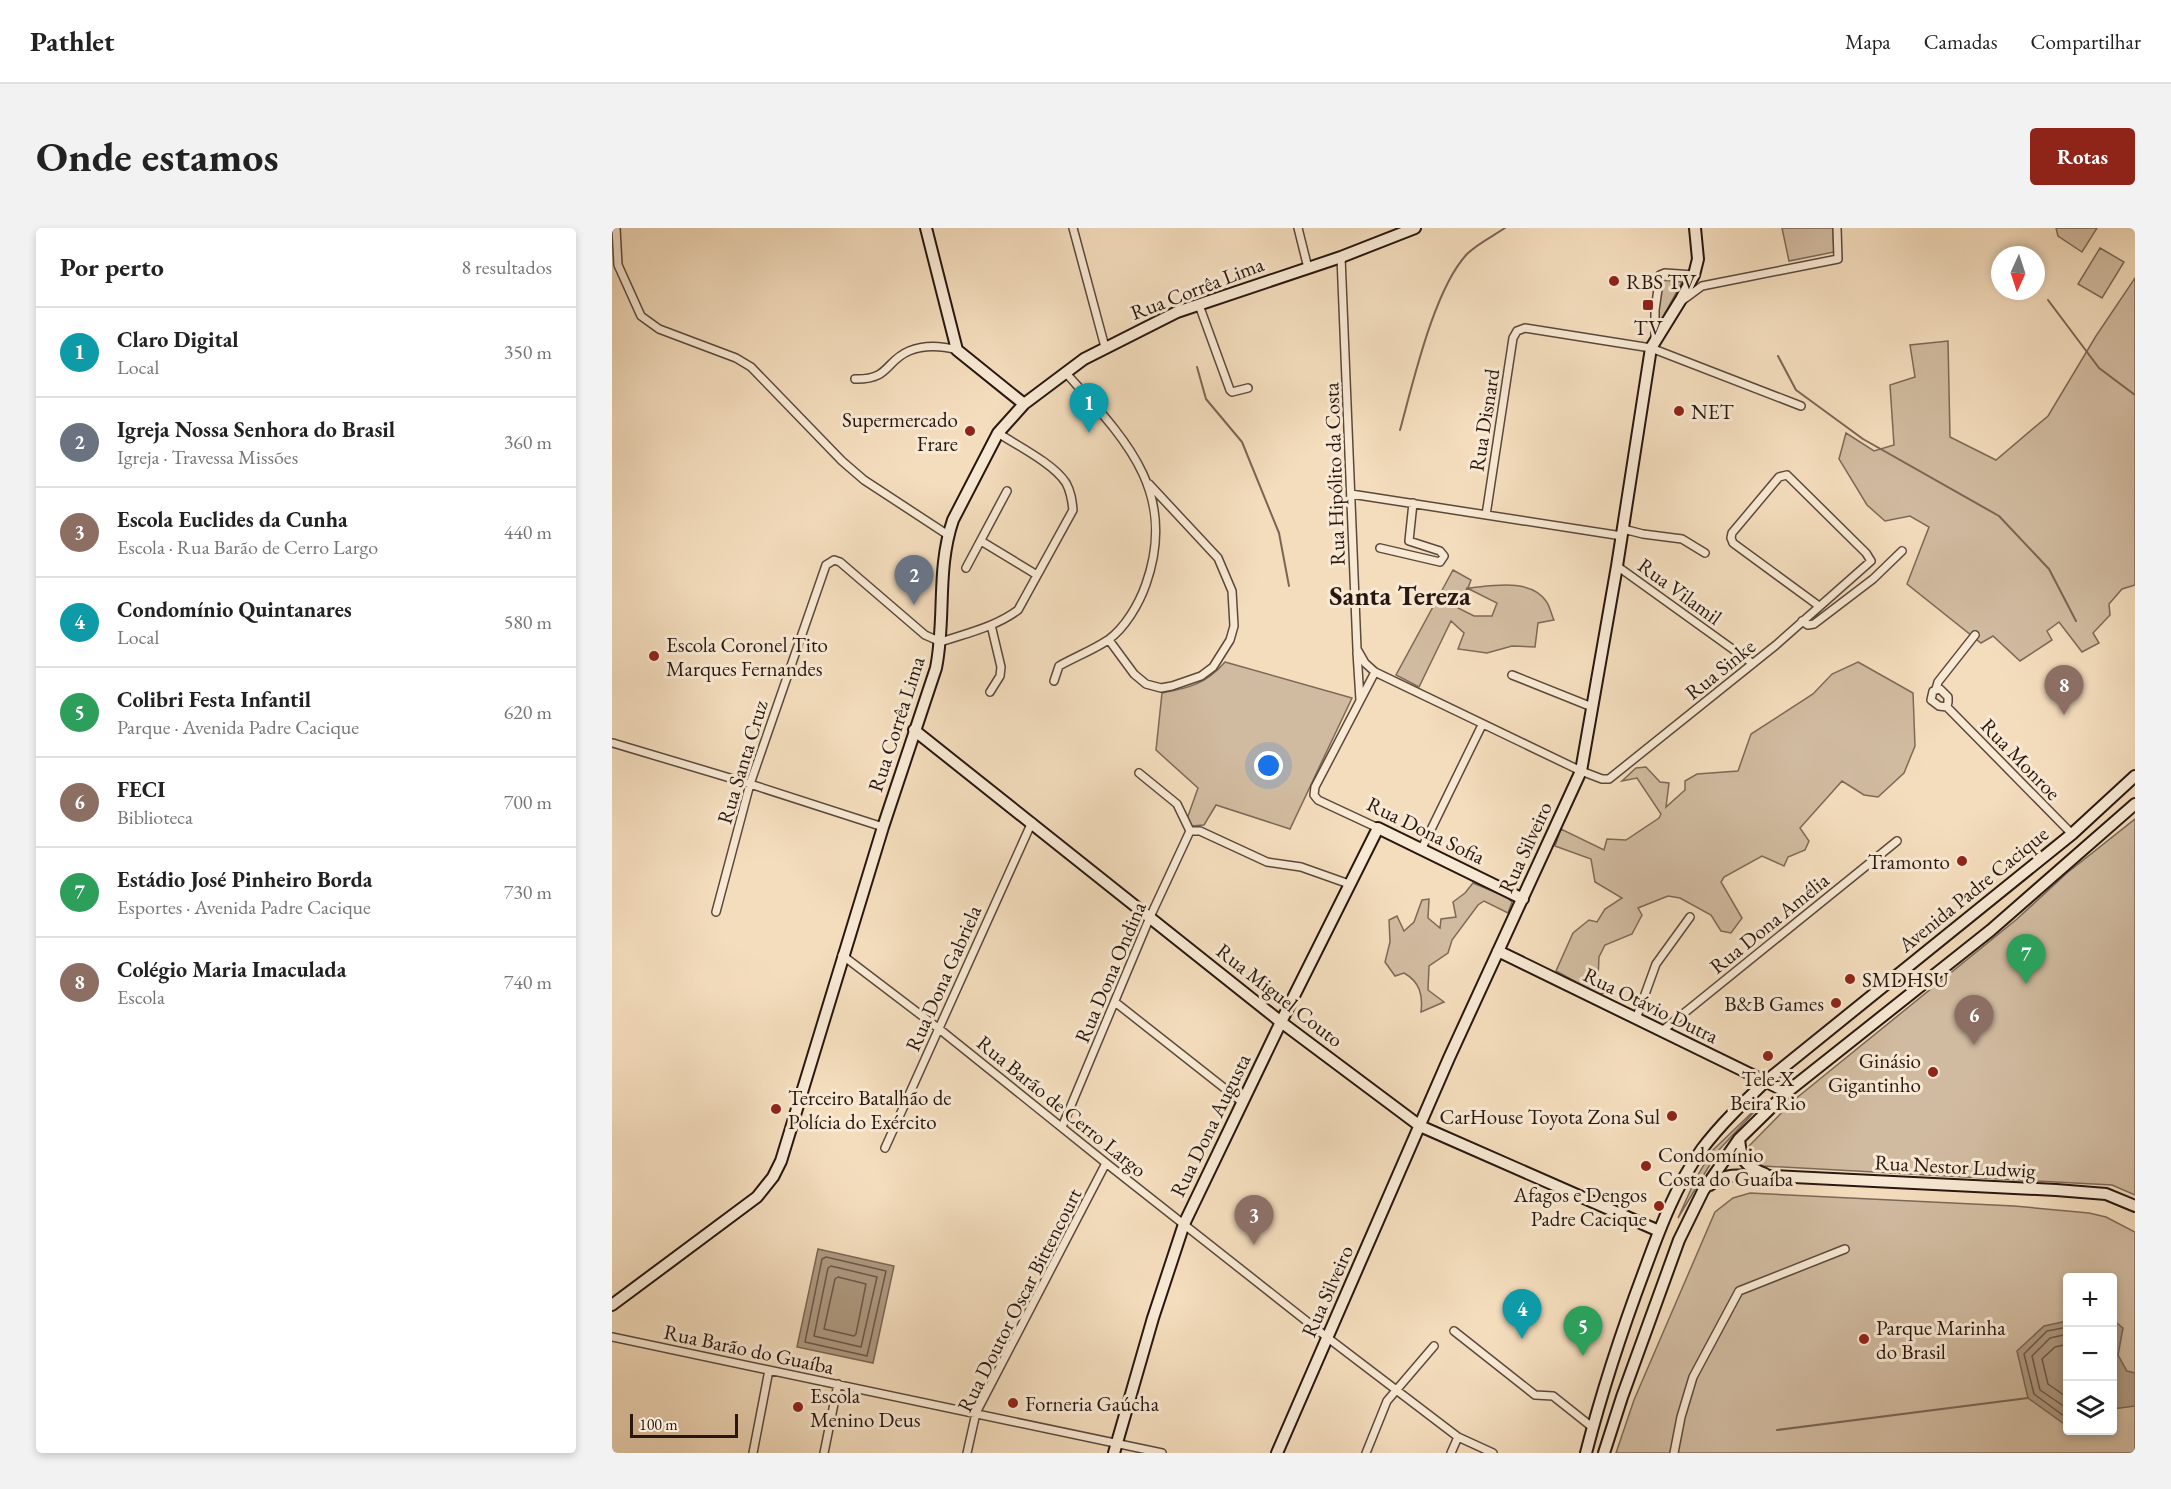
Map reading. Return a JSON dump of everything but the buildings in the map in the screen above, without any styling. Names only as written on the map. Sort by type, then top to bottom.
[{"type":"street","points":[[616,228],[618,264],[631,298],[645,320],[659,329],[736,358],[752,367],[842,461],[874,486],[948,535]]},
{"type":"street","points":[[926,228],[957,350]]},
{"type":"street","points":[[1073,228],[1105,347]]},
{"type":"street","points":[[1298,228],[1308,268]]},
{"type":"street","name":"Rua Corrêa Lima","points":[[612,1305],[757,1197],[773,1177],[781,1161],[842,955],[936,668],[941,642],[942,570],[948,535],[953,520],[998,433],[1024,404],[1065,372],[1105,347],[1177,312],[1341,257],[1415,228]]},
{"type":"street","name":"Rua Silveiro","points":[[1277,1453],[1449,1058],[1581,771],[1653,344],[1694,275],[1698,260],[1695,228]]},
{"type":"street","points":[[1680,301],[1702,286],[1838,259],[1837,228]]},
{"type":"street","name":"Rua Hipólito da Costa","points":[[1341,257],[1360,700]]},
{"type":"street","points":[[1694,275],[1665,273],[1660,275],[1653,344],[1801,406]]},
{"type":"street","points":[[1199,305],[1230,390],[1232,392],[1248,388]]},
{"type":"street","name":"Rua Disnard","points":[[1486,515],[1513,338],[1517,331],[1525,328],[1653,344]]},
{"type":"street","points":[[855,379],[869,380],[878,376],[909,351],[924,347],[944,347],[957,350],[1024,404]]},
{"type":"street","points":[[1065,372],[1122,436],[1149,483],[1218,558],[1232,591],[1234,626],[1230,640],[1213,667],[1201,676],[1161,688],[1146,684],[1134,674],[1109,640]]},
{"type":"street","points":[[941,642],[991,625],[1018,610],[1072,510],[1071,495],[1065,482],[1056,471],[998,433]]},
{"type":"street","name":"Rua Sinke","points":[[1581,771],[1602,779],[1614,777],[1802,621],[1871,561],[1866,553],[1787,475],[1782,475],[1732,532],[1731,538],[1733,543],[1819,606]]},
{"type":"street","points":[[1054,681],[1059,666],[1109,640],[1136,609],[1151,569],[1156,522],[1149,483]]},
{"type":"street","points":[[966,568],[1007,491]]},
{"type":"street","points":[[1351,494],[1486,515],[1683,539],[1705,553]]},
{"type":"street","points":[[1380,548],[1440,562],[1444,556],[1440,551],[1409,541],[1413,503]]},
{"type":"street","points":[[981,541],[1036,575]]},
{"type":"street","points":[[1802,621],[1808,625],[1814,624],[1873,579],[1902,552]]},
{"type":"street","name":"Rua Santa Cruz","points":[[716,912],[750,784],[825,565],[834,560],[840,562],[924,635],[941,642]]},
{"type":"street","name":"Rua Vilamil","points":[[1617,566],[1752,663]]},
{"type":"street","points":[[990,692],[1000,676],[1001,667],[991,625]]},
{"type":"street","points":[[1936,689],[1938,682],[1975,634]]},
{"type":"street","points":[[1357,649],[1365,663],[1375,672],[1581,771]]},
{"type":"street","points":[[1360,700],[1375,672]]},
{"type":"street","points":[[1512,675],[1593,707]]},
{"type":"street","name":"Rua Monroe","points":[[1947,707],[1948,697],[1943,691],[1936,689],[1931,695],[1931,700],[1939,706],[1947,707],[2072,834]]},
{"type":"street","name":"Rua Dona Sofia","points":[[1360,700],[1315,788],[1314,795],[1318,800],[1422,848],[1523,899]]},
{"type":"street","points":[[1422,848],[1482,725]]},
{"type":"street","name":"Rua Miguel Couto","points":[[914,730],[1281,1022],[1420,1126],[1659,1231]]},
{"type":"street","points":[[613,743],[883,827]]},
{"type":"street","points":[[1139,773],[1177,804],[1190,831],[1200,831],[1267,862],[1302,867],[1349,884]]},
{"type":"street","name":"Avenida Padre Cacique","points":[[1586,1453],[1612,1361],[1659,1231],[1675,1196],[1702,1150],[1733,1113],[1765,1082],[2072,834],[2135,776]]},
{"type":"street","name":"Avenida Padre Cacique","points":[[1604,1453],[1679,1240],[1703,1191],[1739,1139],[1787,1092],[1991,930],[2135,804]]},
{"type":"street","name":"Rua Dona Gabriela","points":[[885,1148],[1032,822]]},
{"type":"street","name":"Rua Dona Augusta","points":[[1116,1448],[1153,1317],[1184,1224],[1378,828]]},
{"type":"street","name":"Rua Dona Ondina","points":[[1062,1127],[1150,917],[1190,831]]},
{"type":"street","name":"Rua Dona Amélia","points":[[1662,1031],[1897,841]]},
{"type":"street","points":[[1636,1019],[1656,964],[1690,917]]},
{"type":"street","name":"Rua Otávio Dutra","points":[[1498,951],[1787,1092]]},
{"type":"street","name":"Rua Barão de Cerro Largo","points":[[842,955],[938,1028],[1106,1164],[1328,1338],[1458,1437],[1493,1453]]},
{"type":"street","points":[[1114,1002],[1242,1102]]},
{"type":"street","name":"Rua Nestor Ludwig","points":[[1739,1139],[1743,1159],[1751,1169],[1771,1176]]},
{"type":"street","name":"Rua Doutor Oscar Bittencourt","points":[[968,1453],[976,1413],[1106,1164]]},
{"type":"street","name":"Rua Nestor Ludwig","points":[[1703,1191],[1720,1178],[1771,1176],[2106,1194],[2135,1206]]},
{"type":"street","points":[[1674,1453],[1681,1417],[1693,1377],[1739,1292],[1845,1249]]},
{"type":"street","points":[[1454,1331],[1534,1395],[1552,1396],[1592,1427]]},
{"type":"street","name":"Rua Barão do Guaíba","points":[[612,1337],[976,1413],[1116,1448],[1162,1453]]},
{"type":"street","points":[[1366,1453],[1387,1401],[1434,1346]]},
{"type":"street","points":[[753,1453],[769,1370]]},
{"type":"street","points":[[824,1453],[838,1384]]},
{"type":"street","points":[[1451,1453],[1458,1437]]},
{"type":"shaded area","points":[[1782,228],[1833,228],[1834,252],[1789,261]]},
{"type":"shaded area","points":[[2056,228],[2097,228],[2082,252],[2058,236]]},
{"type":"shaded area","points":[[2100,248],[2124,262],[2102,298],[2078,284]]},
{"type":"shaded area","points":[[2135,278],[2135,585],[2122,589],[2109,604],[2110,615],[2093,633],[2099,643],[2082,652],[2059,622],[2047,631],[2052,640],[2020,661],[1993,636],[1981,643],[1907,584],[1929,527],[1910,516],[1885,521],[1867,505],[1839,459],[1846,433],[1874,451],[1894,445],[1890,385],[1915,377],[1910,345],[1948,341],[1950,437],[1996,460],[2048,416],[2096,336]]},
{"type":"shaded area","points":[[1660,280],[1682,282],[1657,328]]},
{"type":"shaded area","points":[[1453,570],[1471,580],[1468,588],[1499,585],[1521,586],[1539,594],[1549,605],[1554,620],[1538,623],[1535,647],[1512,646],[1487,653],[1458,649],[1464,633],[1451,621],[1419,687],[1396,675]],"holes":[[[1467,588],[1497,603],[1492,616],[1474,616],[1458,608]]]},
{"type":"shaded area","points":[[1225,662],[1352,698],[1290,829],[1216,805],[1204,825],[1191,826],[1187,819],[1198,788],[1156,750],[1162,693],[1196,684],[1211,675]]},
{"type":"shaded area","points":[[1858,662],[1913,693],[1915,746],[1904,773],[1878,797],[1864,795],[1842,781],[1800,828],[1809,841],[1805,850],[1788,857],[1784,866],[1762,856],[1724,877],[1721,882],[1742,918],[1731,933],[1721,931],[1711,915],[1680,898],[1668,896],[1638,908],[1642,915],[1632,934],[1605,945],[1599,957],[1598,978],[1607,986],[1604,993],[1598,994],[1556,971],[1573,933],[1589,920],[1597,922],[1605,909],[1622,898],[1595,882],[1591,859],[1555,846],[1561,829],[1604,850],[1607,839],[1626,840],[1659,818],[1661,814],[1637,778],[1622,781],[1636,768],[1646,767],[1660,782],[1669,783],[1666,807],[1685,790],[1685,781],[1697,774],[1738,771],[1751,734],[1813,694],[1832,674]]},
{"type":"shaded area","points":[[2135,819],[2135,1195],[2112,1185],[1763,1166],[1749,1157],[1749,1146],[1794,1100],[2017,919],[2067,873]]},
{"type":"shaded area","points":[[1473,883],[1507,897],[1512,902],[1508,913],[1484,901],[1478,905],[1452,940],[1448,953],[1429,966],[1428,990],[1444,1002],[1421,1012],[1421,995],[1414,980],[1404,973],[1395,976],[1385,962],[1390,942],[1389,920],[1397,916],[1404,931],[1414,922],[1422,900],[1429,899],[1428,918],[1440,928],[1441,919],[1456,917],[1453,902]]},
{"type":"shaded area","points":[[1766,1099],[1718,1151],[1678,1218],[1696,1178],[1713,1150]]},
{"type":"shaded area","name":"Parque Marinha do Brasil","points":[[1750,1193],[2014,1206],[2089,1213],[2106,1217],[2135,1232],[2135,1453],[1616,1453],[1634,1400],[1715,1212],[1733,1198]]},
{"type":"water","points":[[818,1249],[894,1266],[873,1363],[797,1347]]},
{"type":"water","points":[[2063,1322],[2063,1423],[2028,1398],[2017,1351],[2044,1326]]},
{"type":"water","points":[[2117,1323],[2123,1328],[2118,1355],[2127,1371],[2135,1373],[2135,1406],[2117,1408]]},
{"type":"waterway","points":[[1400,430],[1418,363],[1444,290],[1467,254],[1505,228]]},
{"type":"waterway","points":[[2048,300],[2099,368],[2135,395]]},
{"type":"waterway","points":[[1778,356],[1796,390],[1863,439],[1999,516],[2049,569],[2076,621]]},
{"type":"waterway","points":[[1197,367],[1206,399],[1242,442],[1279,533],[1289,586]]},
{"type":"waterway","points":[[1777,1430],[2028,1398]]},
{"type":"place","name":"RBS TV","points":[[1614,281]]},
{"type":"place","name":"TV","points":[[1648,305]]},
{"type":"place","name":"NET","points":[[1679,411]]},
{"type":"place","name":"Supermercado Frare","points":[[970,431]]},
{"type":"place","name":"Claro Digital","points":[[1089,433]]},
{"type":"place","name":"Igreja Nossa Senhora do Brasil","points":[[914,605]]},
{"type":"place","name":"Escola Coronel Tito Marques Fernandes","points":[[654,656]]},
{"type":"place","name":"Colégio Maria Imaculada","points":[[2064,715]]},
{"type":"place","name":"Tramonto","points":[[1962,861]]},
{"type":"place","name":"SMDHSU","points":[[1850,979]]},
{"type":"place","name":"Estádio José Pinheiro Borda","points":[[2026,984]]},
{"type":"place","name":"B&B Games","points":[[1836,1003]]},
{"type":"place","name":"FECI","points":[[1974,1045]]},
{"type":"place","name":"Tele-X Beira Rio","points":[[1768,1056]]},
{"type":"place","name":"Ginásio Gigantinho","points":[[1933,1072]]},
{"type":"place","name":"Terceiro Batalhão de Polícia do Exército","points":[[776,1109]]},
{"type":"place","name":"CarHouse Toyota Zona Sul","points":[[1672,1116]]},
{"type":"place","name":"Condomínio Costa do Guaíba","points":[[1646,1166]]},
{"type":"place","name":"Afagos e Dengos Padre Cacique","points":[[1659,1206]]},
{"type":"place","name":"Escola Euclides da Cunha","points":[[1254,1245]]},
{"type":"place","name":"Condomínio Quintanares","points":[[1522,1339]]},
{"type":"place","name":"Parque Marinha do Brasil","points":[[1864,1339]]},
{"type":"place","name":"Colibri Festa Infantil","points":[[1583,1356]]},
{"type":"place","name":"Forneria Gaúcha","points":[[1013,1403]]},
{"type":"place","name":"Escola Menino Deus","points":[[798,1407]]},
{"type":"district","name":"Santa Tereza","points":[[1400,595]]}]
